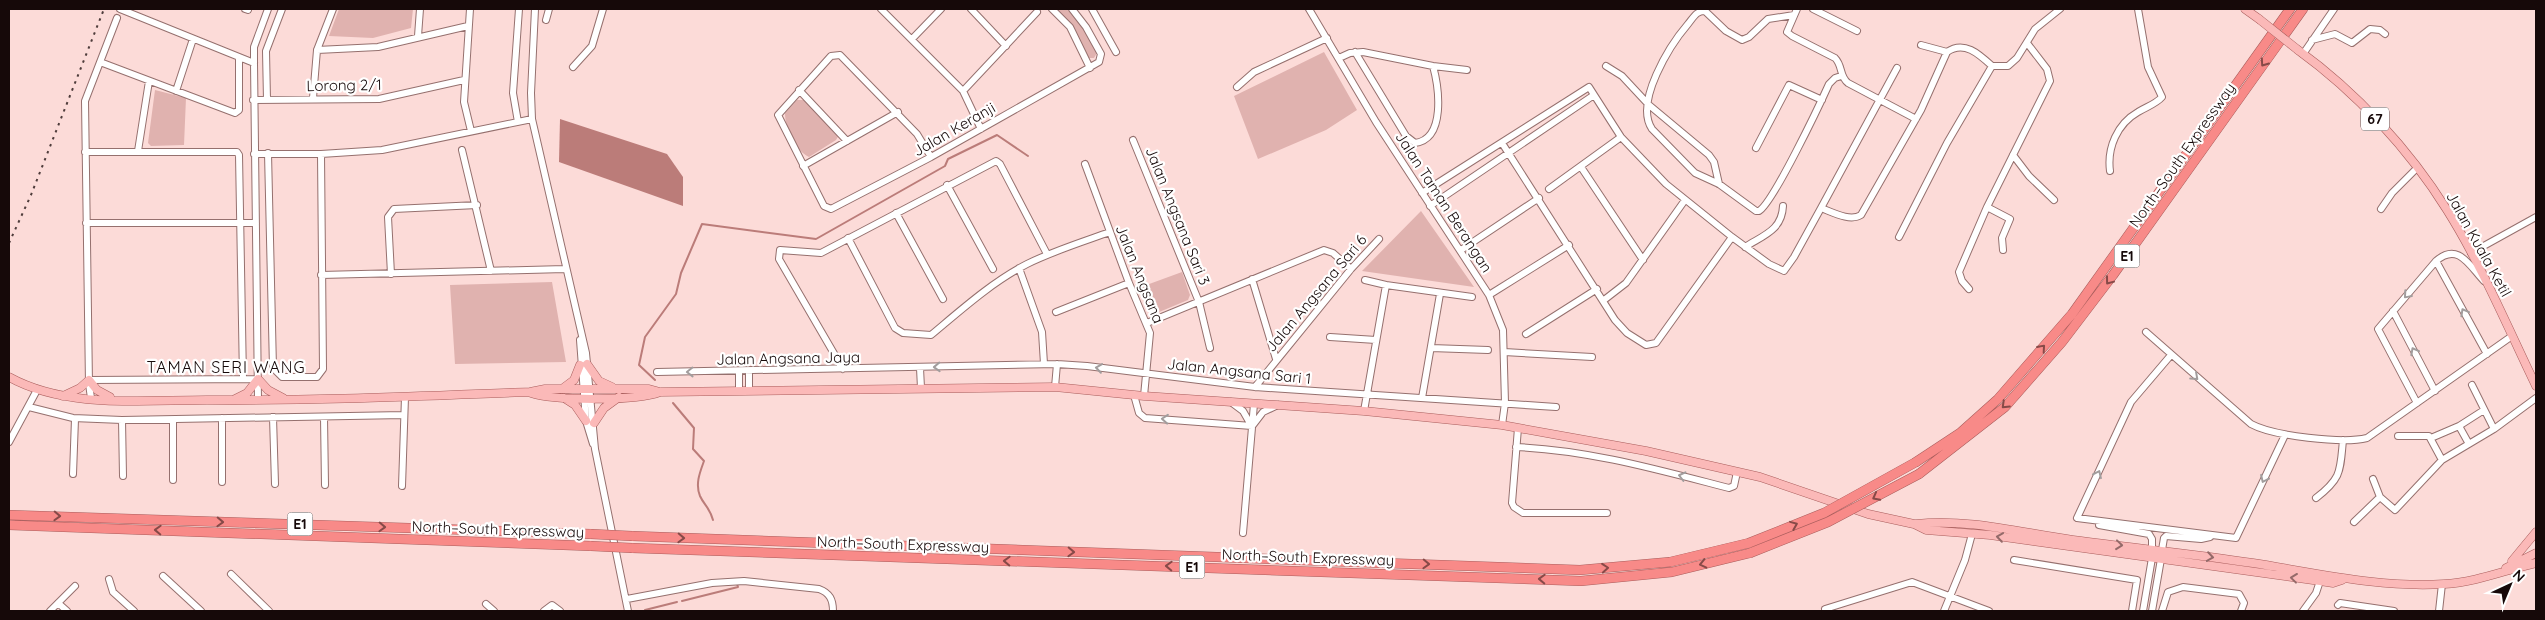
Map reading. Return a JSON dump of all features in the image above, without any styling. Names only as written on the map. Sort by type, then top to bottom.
[{"type":"highway","name":"North–South Expressway","points":[[9,515],[1580,570],[1670,562],[1749,543],[1824,513],[1916,462],[1960,433],[1998,399],[2072,314],[2290,9]]},
{"type":"highway","name":"North–South Expressway","points":[[9,525],[1581,581],[1672,572],[1750,553],[1828,522],[1919,474],[2005,406],[2062,342],[2114,275],[2303,9]]},
{"type":"main road","name":"Jalan Kuala Ketil","points":[[2245,9],[2344,88],[2386,130],[2417,168],[2448,211],[2471,253],[2536,386]]},
{"type":"main road","points":[[562,389],[574,380],[584,364],[600,381],[618,393]]},
{"type":"main road","points":[[9,377],[37,390],[62,396],[116,400],[405,397],[562,389],[586,389],[649,396],[660,392],[1055,387],[1144,396],[1364,411],[1502,425],[1646,451],[1783,484],[1868,514],[1914,524],[1926,530],[1972,534],[2320,581],[2333,582],[2342,580]]},
{"type":"main road","points":[[232,400],[247,393],[258,379],[273,393],[285,399]]},
{"type":"main road","points":[[62,396],[89,382],[103,394],[116,400]]},
{"type":"main road","points":[[530,392],[544,398],[588,398],[618,393]]},
{"type":"main road","points":[[563,397],[575,405],[590,422],[618,393]]},
{"type":"main road","points":[[1914,524],[1931,522],[1973,525],[2074,540],[2152,548],[2281,568],[2342,580],[2442,584],[2470,582],[2536,563]]},
{"type":"main road","points":[[2505,568],[2536,532]]},
{"type":"main road","points":[[2152,548],[2152,558]]},
{"type":"main road","points":[[2161,559],[2162,550]]},
{"type":"main road","points":[[2493,575],[2536,553]]},
{"type":"street","points":[[120,9],[254,63]]},
{"type":"street","points":[[258,400],[253,100],[254,48],[268,9]]},
{"type":"street","points":[[267,100],[266,51],[282,9]]},
{"type":"street","points":[[313,98],[317,50],[333,9]]},
{"type":"street","points":[[418,36],[420,9]]},
{"type":"street","points":[[470,9],[464,102],[471,131]]},
{"type":"street","points":[[518,122],[513,93],[519,9]]},
{"type":"street","points":[[535,9],[530,93],[532,119],[580,336],[590,422],[628,611]]},
{"type":"street","points":[[546,20],[549,9]]},
{"type":"street","points":[[573,67],[592,46],[603,9]]},
{"type":"street","points":[[881,9],[963,91],[981,130]]},
{"type":"street","points":[[912,39],[940,9]]},
{"type":"street","points":[[970,9],[1006,46]]},
{"type":"street","points":[[1052,9],[1070,27],[1090,68]]},
{"type":"street","name":"Jalan Keranji","points":[[803,166],[828,209],[931,157],[1090,68],[1101,60],[1101,54],[1086,27],[1072,9]]},
{"type":"street","points":[[1092,9],[1116,52]]},
{"type":"street","name":"Jalan Taman Berangan","points":[[1309,9],[1430,206],[1461,250],[1489,295],[1502,326],[1505,403],[1502,425]]},
{"type":"street","points":[[1813,9],[1857,30]]},
{"type":"street","points":[[1921,45],[1947,52],[1957,48],[1966,48],[1979,54],[1992,66],[2008,66],[2027,43],[2035,29],[2060,9]]},
{"type":"street","points":[[2110,171],[2109,151],[2118,133],[2137,112],[2162,97],[2148,67],[2138,9]]},
{"type":"street","points":[[2301,52],[2334,9]]},
{"type":"street","points":[[1796,12],[1768,18],[1749,37],[1742,40],[1726,31],[1705,11],[1700,11],[1676,37],[1664,56],[1654,80],[1649,105],[1649,123],[1652,129],[1695,173],[1719,184],[1756,211],[1762,210],[1832,80],[1841,76]]},
{"type":"street","points":[[963,91],[1038,12]]},
{"type":"street","points":[[1796,12],[1787,32],[1799,41],[1835,58],[1840,63],[1841,76],[1848,83],[1916,119]]},
{"type":"street","points":[[89,398],[85,152],[86,95],[117,18]]},
{"type":"street","points":[[317,50],[378,47],[418,36],[468,26]]},
{"type":"street","points":[[2312,40],[2335,34],[2352,43],[2370,29],[2380,30],[2386,34]]},
{"type":"street","points":[[1237,87],[1254,72],[1326,38]]},
{"type":"street","points":[[176,91],[193,39]]},
{"type":"street","points":[[1969,288],[1962,281],[1959,272],[1987,207],[2050,78],[2047,70],[2027,43]]},
{"type":"street","points":[[1339,58],[1355,52],[1467,70]]},
{"type":"street","points":[[1355,52],[1406,136],[1414,144],[1432,134],[1434,129],[1439,95],[1433,66]]},
{"type":"street","points":[[1822,208],[1847,217],[1861,216],[1916,119],[1947,52]]},
{"type":"street","points":[[898,112],[803,166],[778,114],[831,56],[840,55],[898,112],[917,134],[931,157]]},
{"type":"street","points":[[100,62],[237,112],[239,57]]},
{"type":"street","points":[[1606,66],[1630,83],[1649,105],[1712,159],[1719,184]]},
{"type":"street","points":[[1899,236],[1946,143],[1992,66]]},
{"type":"street","points":[[1422,193],[1588,87],[1621,137],[1685,200],[1732,237],[1780,271],[1784,271],[1822,208],[1897,68]]},
{"type":"street","name":"Lorong 2/1","points":[[253,100],[313,98],[379,99],[464,80]]},
{"type":"street","points":[[138,151],[149,81]]},
{"type":"street","points":[[1756,148],[1789,85],[1822,100]]},
{"type":"street","points":[[799,90],[847,141]]},
{"type":"street","points":[[1430,206],[1594,95]]},
{"type":"street","points":[[254,154],[321,154],[389,149],[532,119]]},
{"type":"street","points":[[1549,189],[1621,137]]},
{"type":"street","name":"Jalan Angsana Sari 3","points":[[1133,140],[1198,302],[1210,348]]},
{"type":"street","points":[[1502,143],[1539,198],[1615,320],[1627,333],[1646,345],[1652,346],[1732,237]]},
{"type":"street","points":[[462,150],[477,205],[491,271]]},
{"type":"street","points":[[85,152],[237,152],[239,155],[243,379]]},
{"type":"street","points":[[268,153],[273,368],[282,377],[317,377],[323,369],[321,154]]},
{"type":"street","points":[[2013,155],[2029,176],[2054,200]]},
{"type":"street","points":[[843,369],[779,258],[779,253],[782,249],[818,254],[993,161],[998,162],[1048,254]]},
{"type":"street","name":"Jalan Angsana","points":[[1085,164],[1128,283],[1147,324],[1151,342],[1144,396]]},
{"type":"street","points":[[1582,167],[1643,260]]},
{"type":"street","points":[[2381,209],[2392,193],[2417,168]]},
{"type":"street","points":[[947,185],[993,270]]},
{"type":"street","points":[[1461,250],[1539,198]]},
{"type":"street","points":[[1604,300],[1622,288],[1685,200]]},
{"type":"street","points":[[391,274],[388,217],[390,212],[394,209],[477,205]]},
{"type":"street","points":[[1746,246],[1778,225],[1783,217],[1784,206]]},
{"type":"street","points":[[1987,207],[2010,220],[2002,238],[2003,250]]},
{"type":"street","points":[[896,212],[942,299]]},
{"type":"street","points":[[2471,253],[2536,217]]},
{"type":"street","points":[[86,223],[256,223]]},
{"type":"street","points":[[848,238],[895,328],[903,333],[931,335],[974,299],[1019,268],[1048,254],[1110,232]]},
{"type":"street","name":"Jalan Angsana Sari 6","points":[[1255,387],[1351,269],[1379,239]]},
{"type":"street","points":[[1489,295],[1569,245]]},
{"type":"street","points":[[1147,324],[1324,250],[1333,253],[1351,269]]},
{"type":"street","points":[[2418,403],[2378,330],[2436,261],[2446,253],[2458,254],[2484,282]]},
{"type":"street","points":[[2436,261],[2488,354]]},
{"type":"street","points":[[1019,268],[1042,332],[1044,364]]},
{"type":"street","points":[[321,275],[565,269]]},
{"type":"street","points":[[1252,279],[1276,359]]},
{"type":"street","points":[[1365,280],[1440,294],[1472,297]]},
{"type":"street","points":[[1056,312],[1128,283]]},
{"type":"street","points":[[1364,411],[1386,285]]},
{"type":"street","points":[[1526,334],[1597,289]]},
{"type":"street","points":[[1422,398],[1440,294]]},
{"type":"street","points":[[2393,312],[2435,391]]},
{"type":"street","points":[[2146,332],[2240,416],[2262,430],[2351,441],[2367,438],[2512,336]]},
{"type":"street","points":[[1330,337],[1376,340]]},
{"type":"street","points":[[1431,348],[1488,350]]},
{"type":"street","points":[[1504,352],[1592,357]]},
{"type":"street","points":[[2171,355],[2129,406],[2077,518],[2236,538],[2285,434]]},
{"type":"street","points":[[1055,387],[1057,364]]},
{"type":"street","name":"Jalan Angsana Sari 1","points":[[920,368],[1057,364],[1255,387],[1556,407]]},
{"type":"street","points":[[920,368],[921,388]]},
{"type":"street","name":"Jalan Angsana Jaya","points":[[657,372],[920,368]]},
{"type":"street","points":[[739,371],[739,391]]},
{"type":"street","points":[[749,372],[749,391]]},
{"type":"street","points":[[89,382],[258,379]]},
{"type":"street","points":[[2472,385],[2494,429]]},
{"type":"street","points":[[9,442],[37,390]]},
{"type":"street","points":[[1134,395],[1143,417],[1252,426]]},
{"type":"street","points":[[402,486],[405,397]]},
{"type":"street","points":[[2372,479],[2380,497],[2395,510],[2442,460],[2494,429],[2536,398]]},
{"type":"street","points":[[1231,402],[1243,411],[1252,426]]},
{"type":"street","points":[[1243,533],[1254,404]]},
{"type":"street","points":[[1252,426],[1263,412],[1278,405]]},
{"type":"street","points":[[29,407],[75,418],[122,420],[404,415]]},
{"type":"street","points":[[2431,438],[2459,426],[2484,410]]},
{"type":"street","points":[[273,417],[274,484]]},
{"type":"street","points":[[324,417],[325,485]]},
{"type":"street","points":[[73,474],[75,418]]},
{"type":"street","points":[[222,418],[222,482]]},
{"type":"street","points":[[122,420],[123,476]]},
{"type":"street","points":[[172,420],[173,480]]},
{"type":"street","points":[[2459,426],[2470,444]]},
{"type":"street","points":[[1518,428],[1512,503],[1518,511],[1523,513],[1607,513]]},
{"type":"street","points":[[2398,436],[2426,435],[2431,438],[2442,460]]},
{"type":"street","points":[[2316,498],[2338,476],[2343,440]]},
{"type":"street","points":[[1516,447],[1552,448],[1632,464],[1729,488],[1734,486],[1737,472]]},
{"type":"street","points":[[2354,522],[2380,497]]},
{"type":"street","points":[[2090,520],[2098,524],[2149,534],[2152,539],[2152,548]]},
{"type":"street","points":[[1944,611],[1972,534]]},
{"type":"street","points":[[2162,550],[2166,536],[2201,539],[2214,535]]},
{"type":"street","points":[[2143,611],[2152,558]]},
{"type":"street","points":[[2152,611],[2161,559]]},
{"type":"street","points":[[2014,560],[2137,580],[2132,611]]},
{"type":"street","points":[[231,574],[269,611]]},
{"type":"street","points":[[163,576],[201,611]]},
{"type":"street","points":[[110,579],[113,592],[134,611]]},
{"type":"street","points":[[627,599],[712,584],[758,581],[819,589],[824,591],[832,600],[833,611]]},
{"type":"street","points":[[2303,611],[2316,593],[2320,581]]},
{"type":"street","points":[[1825,609],[1835,609],[1906,583],[1918,583],[1989,611]]},
{"type":"street","points":[[2439,611],[2442,584]]},
{"type":"street","points":[[50,611],[75,586]]},
{"type":"street","points":[[2162,611],[2168,592],[2173,588],[2183,587],[2239,594],[2244,603],[2241,611]]},
{"type":"street","points":[[58,603],[67,611]]},
{"type":"street","points":[[2338,605],[2340,603],[2394,611]]},
{"type":"street","points":[[486,604],[494,611]]},
{"type":"street","points":[[544,611],[552,605],[560,611]]},
{"type":"shaded area","points":[[339,9],[413,9],[411,28],[373,38],[329,36]]},
{"type":"shaded area","points":[[1055,9],[1067,9],[1078,20],[1097,53],[1094,58],[1089,58],[1071,25]]},
{"type":"shaded area","points":[[1324,52],[1357,110],[1326,130],[1258,159],[1234,96]]},
{"type":"shaded area","points":[[155,90],[186,98],[184,145],[151,146],[148,143]]},
{"type":"shaded area","points":[[797,100],[805,100],[839,135],[836,140],[809,157],[795,144],[785,119],[785,113]]},
{"type":"shaded area","points":[[560,119],[667,154],[683,177],[683,206],[559,162]]},
{"type":"shaded area","points":[[1421,211],[1474,287],[1362,271]]},
{"type":"shaded area","points":[[1182,272],[1190,295],[1188,300],[1152,315],[1141,287]]},
{"type":"shaded area","points":[[552,282],[566,362],[455,364],[450,285]]},
{"type":"waterway","points":[[655,380],[639,365],[645,337],[676,294],[681,273],[702,224],[816,239],[945,166],[948,159],[997,135],[1028,156]]},
{"type":"waterway","points":[[673,403],[694,428],[693,449],[704,461],[699,478],[699,492],[713,520]]},
{"type":"waterway","points":[[682,601],[738,587],[737,584]]},
{"type":"waterway","points":[[645,610],[677,602]]},
{"type":"railway","points":[[9,243],[31,195],[104,9]]},
{"type":"district","name":"TAMAN SERI WANG","points":[[226,367]]}]
